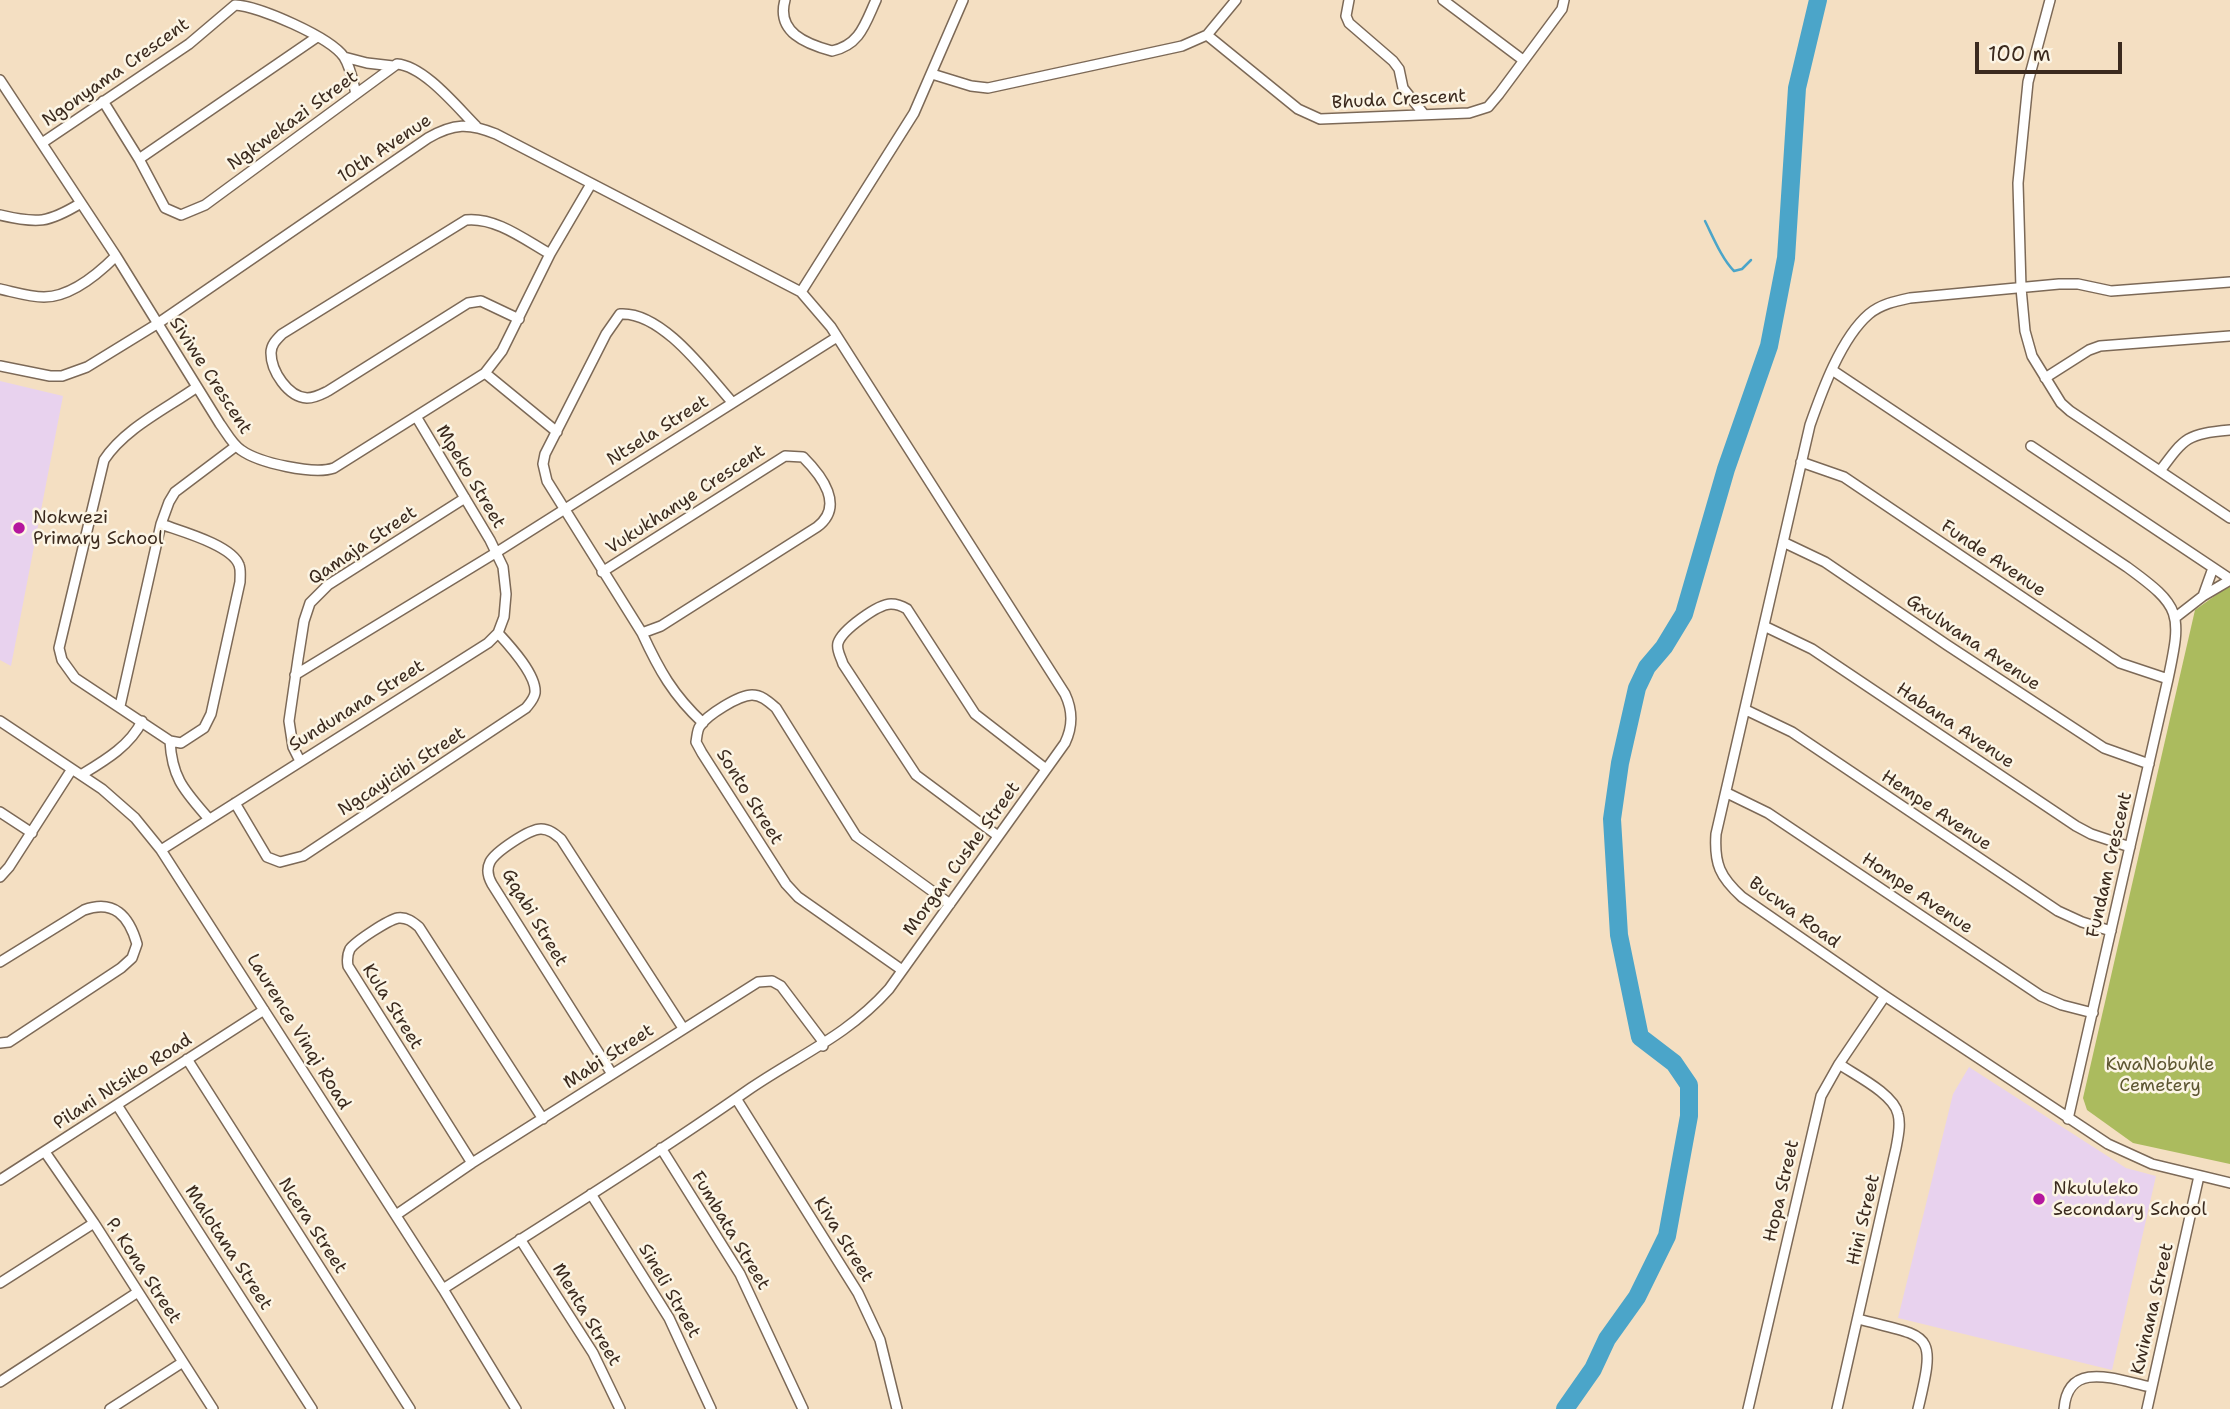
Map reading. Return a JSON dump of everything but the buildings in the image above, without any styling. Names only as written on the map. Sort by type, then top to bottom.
[{"type":"street","points":[[785,0],[782,12],[788,27],[807,42],[832,51],[853,43],[860,35],[876,0]]},
{"type":"street","points":[[139,159],[317,37],[344,57],[366,63],[406,65],[423,74],[476,126],[801,292],[904,131],[932,74],[963,0]]},
{"type":"street","points":[[932,74],[971,86],[988,88],[1152,54],[1182,46],[1207,35],[1236,0]]},
{"type":"street","points":[[1349,0],[1346,16],[1349,23],[1393,61],[1399,69],[1403,88],[1423,113]]},
{"type":"street","points":[[1443,0],[1523,61]]},
{"type":"street","name":"Bhuda Crescent","points":[[1207,35],[1298,109],[1320,119],[1469,113],[1481,111],[1499,94],[1562,9],[1564,0]]},
{"type":"street","points":[[2050,0],[2028,82],[2018,183],[2021,288],[2032,356],[2061,403],[2070,411],[2230,518]]},
{"type":"street","name":"Ngonyama Crescent","points":[[43,142],[189,44],[235,5],[259,10],[317,37]]},
{"type":"street","points":[[344,57],[356,94]]},
{"type":"street","name":"Ngkwekazi Street","points":[[103,101],[165,208],[181,215],[205,205],[393,66]]},
{"type":"street","name":"Siviwe Crescent","points":[[0,80],[43,142],[236,446],[251,456],[309,470],[326,471],[334,468],[485,373],[502,351],[550,254],[591,184]]},
{"type":"street","name":"10th Avenue","points":[[0,366],[50,376],[62,376],[87,367],[157,324],[444,128],[476,126]]},
{"type":"street","points":[[0,215],[31,222],[42,221],[65,213],[81,203]]},
{"type":"street","points":[[519,319],[481,302],[468,303],[328,391],[309,398],[297,396],[285,385],[274,367],[271,353],[273,343],[282,334],[466,220],[491,222],[550,254]]},
{"type":"street","points":[[0,289],[36,297],[55,296],[95,275],[116,256]]},
{"type":"street","name":"Bucwa Road","points":[[2230,282],[2111,291],[2071,284],[2021,288],[1892,302],[1868,315],[1854,332],[1832,370],[1816,407],[1716,834],[1715,850],[1718,868],[1730,886],[1755,906],[2068,1119],[2108,1144],[2139,1159],[2230,1183]]},
{"type":"street","name":"Morgan Cushe Street","points":[[443,1289],[822,1046],[868,1012],[950,904],[1069,734],[1071,709],[1065,694],[837,337],[818,309],[801,292]]},
{"type":"street","name":"Vukukhanye Crescent","points":[[603,572],[778,459],[798,455],[805,459],[817,474],[831,495],[830,511],[823,523],[671,621],[642,633],[603,572],[544,474],[545,454],[606,334],[620,314],[637,315],[677,342],[732,402]]},
{"type":"street","points":[[2045,378],[2100,346],[2230,335]]},
{"type":"street","name":"Ntsela Street","points":[[295,675],[497,552],[837,337]]},
{"type":"street","points":[[1832,370],[2137,574],[2165,599],[2176,617],[2230,579],[2031,446]]},
{"type":"street","points":[[485,373],[556,432]]},
{"type":"street","points":[[161,524],[229,552],[238,562],[241,574],[211,714],[204,728],[181,743],[170,741],[75,678],[62,660],[59,648],[104,460],[120,441],[197,387]]},
{"type":"street","name":"Mpeko Street","points":[[417,418],[497,552]]},
{"type":"street","points":[[2160,471],[2178,446],[2190,437],[2230,430]]},
{"type":"street","points":[[120,706],[161,524],[169,502],[175,492],[236,446]]},
{"type":"street","name":"Funde Avenue","points":[[1801,462],[1844,477],[2120,663],[2168,679]]},
{"type":"street","name":"Qamaja Street","points":[[300,761],[293,747],[289,721],[304,621],[310,603],[319,592],[465,498]]},
{"type":"street","name":"Gxulwana Avenue","points":[[1783,542],[1825,562],[2104,748],[2149,764]]},
{"type":"street","points":[[497,552],[503,567],[506,594],[504,617],[498,633]]},
{"type":"street","points":[[2203,596],[2213,568]]},
{"type":"street","points":[[998,836],[916,775],[843,664],[838,650],[842,635],[880,607],[890,603],[907,609],[975,714],[1046,769]]},
{"type":"street","name":"Fundam Crescent","points":[[2068,1119],[2175,648],[2176,617]]},
{"type":"street","name":"Habana Avenue","points":[[1764,626],[1812,649],[2067,820],[2091,834],[2130,847]]},
{"type":"street","name":"Sundunana Street","points":[[161,850],[488,643],[498,633]]},
{"type":"street","name":"Ngcayicibi Street","points":[[235,803],[267,857],[279,862],[303,856],[526,708],[535,694],[534,687],[525,667],[498,633]]},
{"type":"street","points":[[642,633],[659,671],[703,723],[740,698],[752,695],[760,696],[776,708],[856,836],[950,904]]},
{"type":"street","name":"Hempe Avenue","points":[[1746,710],[1793,732],[2058,911],[2111,931]]},
{"type":"street","name":"Laurence Vinqi Road","points":[[0,721],[117,801],[161,850],[443,1289],[516,1409]]},
{"type":"street","points":[[80,775],[118,750],[135,733],[142,721]]},
{"type":"street","name":"Sonto Street","points":[[703,723],[696,742],[786,884],[812,908],[902,970]]},
{"type":"street","points":[[170,741],[176,777],[209,819]]},
{"type":"street","points":[[0,877],[32,833],[72,769]]},
{"type":"street","name":"Hompe Avenue","points":[[1727,793],[1768,813],[2041,996],[2093,1013]]},
{"type":"street","points":[[0,812],[32,833]]},
{"type":"street","name":"Gqabi Street","points":[[612,1074],[492,884],[487,870],[498,852],[535,830],[551,831],[561,839],[683,1028]]},
{"type":"street","points":[[0,962],[84,910],[95,906],[110,906],[117,911],[124,918],[137,944],[132,958],[121,968],[9,1042],[0,1044]]},
{"type":"street","name":"Kula Street","points":[[472,1163],[348,966],[350,949],[379,928],[402,918],[419,927],[543,1119]]},
{"type":"street","name":"Mabi Street","points":[[396,1215],[472,1163],[758,982],[768,980],[785,990],[821,1039],[822,1046]]},
{"type":"street","name":"Hopa Street","points":[[1748,1409],[1817,1109],[1827,1083],[1885,996]]},
{"type":"street","name":"Pilani Ntsiko Road","points":[[0,1180],[264,1010]]},
{"type":"street","name":"Ncera Street","points":[[187,1059],[410,1409]]},
{"type":"street","name":"Hini Street","points":[[1837,1409],[1896,1148],[1899,1119],[1894,1104],[1889,1099],[1839,1064]]},
{"type":"street","name":"Kiva Street","points":[[737,1100],[858,1293],[880,1340],[897,1409]]},
{"type":"street","name":"Malotana Street","points":[[117,1105],[312,1409]]},
{"type":"street","name":"Fumbata Street","points":[[661,1148],[740,1273],[803,1409]]},
{"type":"street","name":"P. Kona Street","points":[[45,1152],[94,1223],[213,1409]]},
{"type":"street","name":"Kwinana Street","points":[[2147,1409],[2199,1176]]},
{"type":"street","name":"Sineli Street","points":[[592,1194],[669,1318],[711,1409]]},
{"type":"street","points":[[0,1283],[94,1223]]},
{"type":"street","name":"Menta Street","points":[[520,1239],[587,1342],[620,1409]]},
{"type":"street","points":[[0,1382],[138,1292]]},
{"type":"street","points":[[1858,1319],[1906,1332],[1924,1342],[1928,1349],[1928,1363],[1918,1409]]},
{"type":"street","points":[[110,1409],[183,1362]]},
{"type":"street","points":[[2064,1409],[2064,1400],[2070,1387],[2088,1376],[2151,1387]]},
{"type":"shaded area","name":"Nokwezi Primary School","points":[[0,381],[63,396],[11,666],[0,660]]},
{"type":"shaded area","name":"Nkululeko Secondary School","points":[[1969,1067],[2126,1168],[2156,1176],[2112,1370],[1898,1318],[1953,1094]]},
{"type":"green space","name":"KwaNobuhle Cemetery","points":[[2230,585],[2230,1164],[2133,1143],[2087,1110],[2083,1098],[2195,610]]},
{"type":"waterway","points":[[1565,1409],[1593,1369],[1607,1339],[1637,1297],[1667,1236],[1689,1116],[1689,1085],[1674,1063],[1640,1037],[1619,935],[1612,819],[1620,763],[1637,688],[1647,667],[1664,647],[1684,614],[1726,469],[1769,346],[1786,258],[1797,88],[1818,0]]},
{"type":"waterway","points":[[1705,221],[1734,271],[1742,269],[1751,260]]},
{"type":"place","name":"Nokwezi Primary School","points":[[19,528]]},
{"type":"place","name":"Nkululeko Secondary School","points":[[2039,1199]]}]
